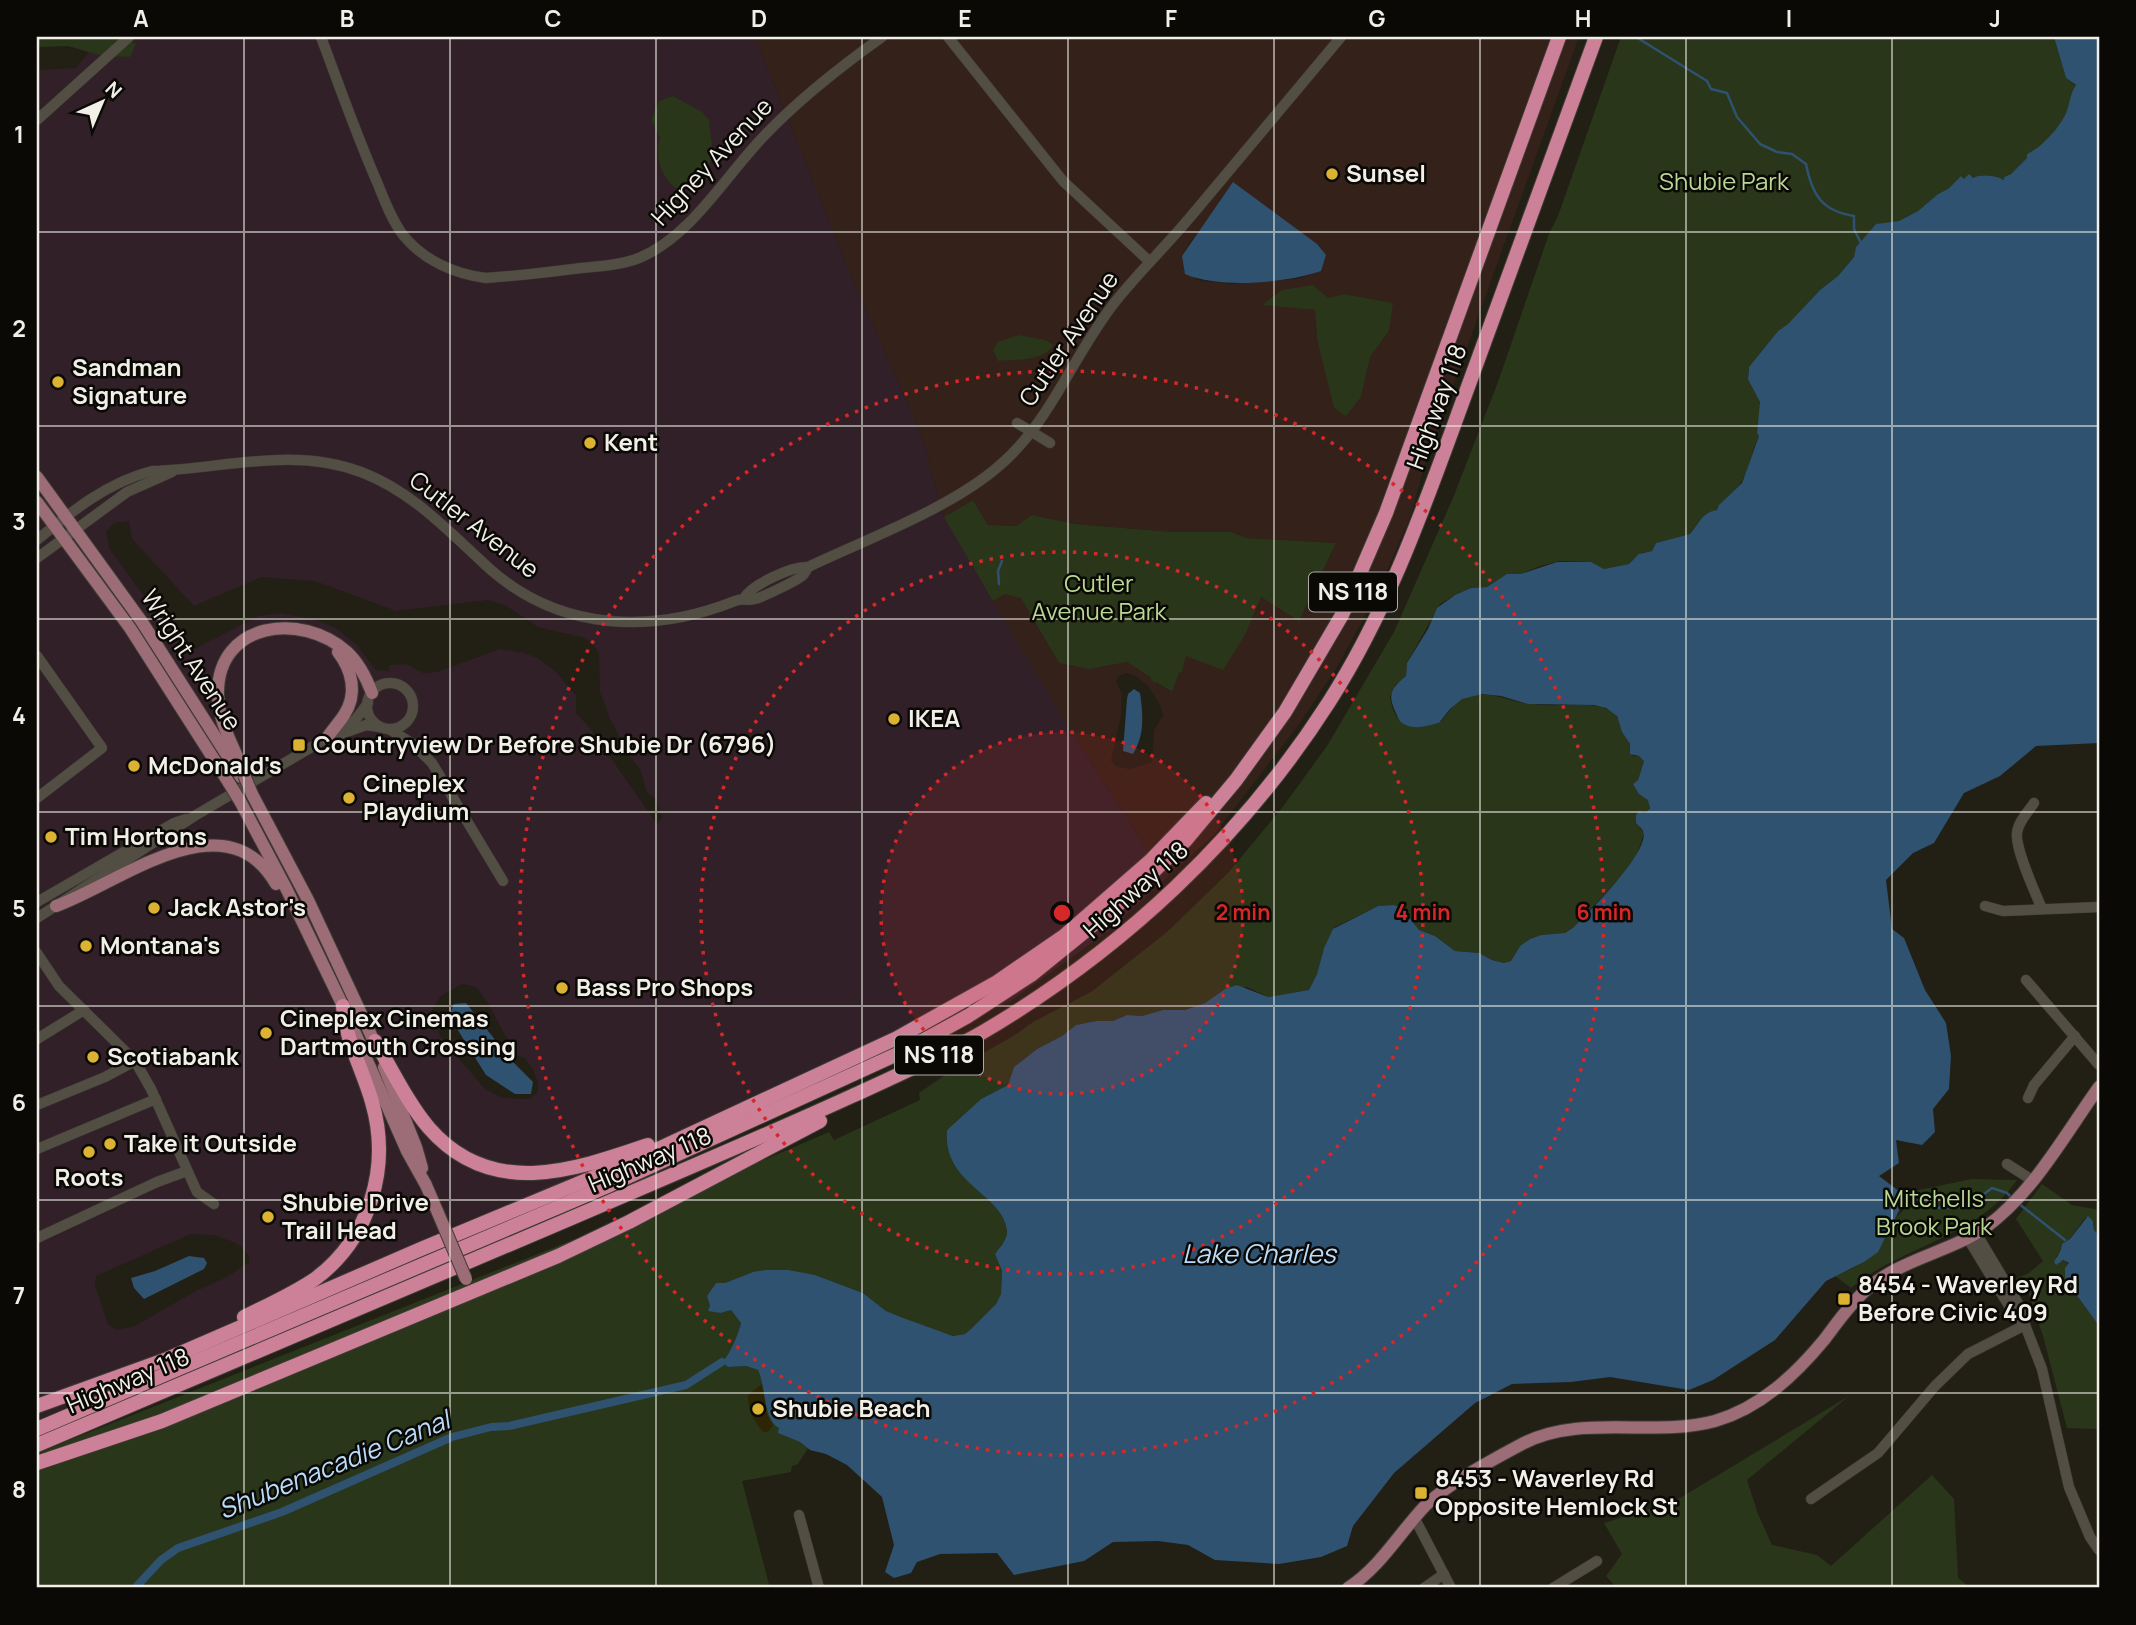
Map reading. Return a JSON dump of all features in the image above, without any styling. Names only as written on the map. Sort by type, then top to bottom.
[{"type":"highway","name":"Highway 118","points":[[37,1429],[713,1140],[904,1051],[957,1023],[1051,960],[1126,898],[1185,841],[1211,811],[1285,712],[1336,626],[1370,553],[1559,37]]},
{"type":"highway","name":"Highway 118","points":[[37,1444],[712,1159],[883,1082],[946,1052],[1045,992],[1116,940],[1205,859],[1258,799],[1330,700],[1370,630],[1401,565],[1596,37]]},
{"type":"highway","points":[[37,1406],[167,1359],[630,1162],[897,1038],[961,1003],[1044,951],[1094,912],[1159,852],[1204,805],[1285,712]]},
{"type":"highway","points":[[37,1463],[162,1421],[469,1286],[558,1256],[948,1057],[1020,1016],[1091,967],[1164,906],[1235,833],[1258,799]]},
{"type":"highway","points":[[137,1368],[277,1301],[316,1278],[343,1253],[363,1222],[377,1181],[379,1139],[373,1102],[344,1025],[343,1006]]},
{"type":"highway","points":[[375,1041],[428,1127],[461,1155],[497,1171],[537,1175],[561,1171],[706,1126]]},
{"type":"main road","name":"Wright Avenue","points":[[37,477],[142,622],[238,778],[407,1151],[426,1185],[469,1286]]},
{"type":"main road","name":"Wright Avenue","points":[[37,502],[238,778]]},
{"type":"main road","points":[[238,778],[219,711],[219,683],[226,658],[249,636],[272,628],[297,629],[329,640],[357,662],[365,675],[370,698]]},
{"type":"main road","points":[[327,738],[349,706],[352,682],[344,659],[329,640]]},
{"type":"main road","name":"Wright Avenue","points":[[246,797],[308,901],[375,1041],[416,1147],[426,1185]]},
{"type":"main road","points":[[56,906],[128,871],[182,850],[204,845],[224,845],[242,850],[257,860],[295,907]]},
{"type":"main road","points":[[1348,1588],[1374,1567],[1423,1508],[1446,1489],[1539,1436],[1602,1428],[1702,1424],[1750,1406],[1801,1366],[1853,1303],[1876,1281],[1972,1235],[2008,1207],[2032,1181],[2099,1088]]},
{"type":"street","points":[[37,120],[129,37]]},
{"type":"street","name":"Higney Avenue","points":[[321,37],[371,169],[403,235],[438,264],[470,276],[486,278],[614,264],[638,258],[657,249],[682,229],[790,109],[829,76],[883,37]]},
{"type":"street","points":[[948,37],[1063,181],[1150,262]]},
{"type":"street","name":"Cutler Avenue","points":[[37,540],[116,483],[152,471],[273,458],[314,460],[360,471],[412,499],[494,572],[541,602],[596,619],[649,623],[705,613],[744,598],[749,590],[798,566],[808,567],[908,520],[973,486],[998,467],[1031,432],[1103,319],[1341,37]]},
{"type":"street","points":[[1017,423],[1050,443]]},
{"type":"street","name":"Cutler Avenue","points":[[37,558],[127,492],[176,470]]},
{"type":"street","points":[[37,656],[102,748],[37,798]]},
{"type":"street","points":[[37,918],[197,815],[356,719],[383,684],[404,688],[413,700],[410,718],[413,744]]},
{"type":"street","points":[[370,698],[371,719],[413,744],[432,763],[503,881]]},
{"type":"street","points":[[327,738],[366,725],[401,727],[410,718]]},
{"type":"street","points":[[2034,803],[2020,823],[2016,835],[2021,857],[2042,909]]},
{"type":"street","points":[[37,902],[174,823],[197,815]]},
{"type":"street","points":[[1985,906],[2003,911],[2099,907]]},
{"type":"street","points":[[37,953],[52,978],[135,1061],[156,1099],[197,1192],[214,1204]]},
{"type":"street","points":[[2026,980],[2099,1065]]},
{"type":"street","points":[[37,1039],[84,1010]]},
{"type":"street","points":[[2028,1098],[2034,1085],[2075,1036]]},
{"type":"street","points":[[37,1105],[105,1077],[135,1061]]},
{"type":"street","points":[[37,1149],[156,1099]]},
{"type":"street","points":[[2007,1164],[2032,1181]]},
{"type":"street","points":[[37,1238],[146,1186],[187,1171]]},
{"type":"street","points":[[1972,1235],[2014,1314],[2025,1325],[2042,1369],[2069,1487],[2090,1537],[2099,1550]]},
{"type":"street","points":[[1811,1499],[1878,1453],[1935,1386],[1968,1354],[2025,1325]]},
{"type":"street","points":[[799,1515],[819,1588]]},
{"type":"street","points":[[1415,1520],[1451,1588]]},
{"type":"street","points":[[1554,1588],[1597,1561]]},
{"type":"street","points":[[1424,1588],[1444,1574]]},
{"type":"shaded area","points":[[125,37],[755,37],[849,270],[922,436],[944,517],[1172,692],[1127,662],[1073,735],[1166,878],[1110,930],[1011,1001],[37,1440],[37,70],[76,68],[89,52],[102,56]],"holes":[[[129,521],[132,539],[194,606],[261,577],[315,581],[396,611],[488,600],[505,605],[538,627],[585,638],[599,653],[600,692],[611,721],[629,756],[640,769],[647,793],[656,799],[662,818],[657,824],[590,728],[576,713],[576,696],[557,673],[539,659],[525,653],[500,649],[437,672],[423,673],[406,664],[390,665],[388,671],[376,670],[357,645],[337,629],[317,620],[280,613],[258,616],[189,652],[181,647],[109,548],[106,531],[114,523]],[[462,984],[476,987],[488,1003],[513,1050],[525,1058],[533,1070],[538,1084],[537,1093],[529,1099],[503,1098],[485,1089],[442,1039],[431,1017],[432,1010],[441,996]],[[191,1234],[213,1235],[231,1241],[241,1246],[249,1257],[249,1262],[229,1276],[196,1291],[135,1326],[117,1330],[108,1324],[95,1285],[96,1276]]]},
{"type":"shaded area","points":[[755,37],[1579,37],[1425,464],[1410,518],[1375,598],[1337,667],[1300,723],[1214,835],[1166,878],[1073,735],[993,601],[1005,594],[1021,598],[1059,663],[1089,669],[1127,662],[1171,692],[1179,673],[1182,672],[1186,656],[1261,597],[1299,620],[1336,543],[1247,538],[1231,532],[1172,532],[1075,524],[1032,515],[1016,526],[988,525],[973,500],[944,517],[922,436],[849,270]],"holes":[[[1193,238],[1321,271],[1297,279],[1229,284],[1197,280],[1182,256]],[[1344,294],[1392,303],[1389,331],[1370,357],[1361,397],[1326,373],[1317,339],[1315,310],[1263,304]],[[1127,673],[1136,676],[1149,687],[1163,715],[1154,730],[1152,762],[1130,769],[1117,767],[1111,761],[1121,716],[1122,694],[1116,682],[1118,676]]]},
{"type":"green space","points":[[37,37],[125,37],[136,44],[130,57],[102,56],[68,46],[37,47]]},
{"type":"green space","name":"Shubie Park","points":[[1621,37],[2054,37],[2066,78],[2076,86],[2066,113],[2055,131],[2039,147],[2027,154],[2027,158],[2011,174],[2004,177],[2005,180],[1989,176],[1973,178],[1969,175],[1964,179],[1961,176],[1918,211],[1899,221],[1879,224],[1856,247],[1854,257],[1838,276],[1778,331],[1749,367],[1749,380],[1759,399],[1760,411],[1757,433],[1759,436],[1745,474],[1740,484],[1717,510],[1704,516],[1690,534],[1656,543],[1652,551],[1642,553],[1629,564],[1604,569],[1591,562],[1559,561],[1521,574],[1508,574],[1487,587],[1471,588],[1440,604],[1407,663],[1406,676],[1395,685],[1390,697],[1392,708],[1401,721],[1413,726],[1439,723],[1458,702],[1466,697],[1483,694],[1539,705],[1599,706],[1616,714],[1633,756],[1639,756],[1644,761],[1638,780],[1633,784],[1649,800],[1650,807],[1645,813],[1636,815],[1636,823],[1644,833],[1639,849],[1630,867],[1574,927],[1565,933],[1530,939],[1520,946],[1511,961],[1504,963],[1479,953],[1455,951],[1435,936],[1419,930],[1402,908],[1394,905],[1378,906],[1335,927],[1324,948],[1317,974],[1309,990],[1268,997],[1247,987],[1225,989],[1205,1003],[1185,1010],[1163,1010],[1142,1016],[1127,1015],[1113,1021],[1076,1025],[1037,1049],[1014,1067],[1008,1085],[981,1099],[947,1130],[948,1148],[954,1163],[962,1176],[995,1206],[1003,1217],[1007,1230],[1005,1239],[995,1254],[1002,1271],[1001,1294],[996,1304],[965,1334],[953,1336],[903,1319],[886,1311],[863,1293],[815,1275],[753,1272],[725,1283],[716,1283],[707,1296],[710,1306],[721,1313],[731,1310],[741,1323],[734,1344],[723,1363],[728,1367],[746,1366],[758,1370],[781,1434],[808,1448],[798,1464],[792,1466],[791,1472],[742,1481],[770,1588],[37,1588],[37,1453],[721,1181],[829,1132],[834,1140],[920,1100],[919,1093],[948,1073],[1033,1022],[1091,992],[1167,932],[1228,873],[1282,808],[1327,746],[1394,632],[1453,498],[1498,382]]},
{"type":"green space","points":[[673,96],[702,112],[709,120],[713,155],[705,175],[681,192],[664,175],[661,168],[658,153],[660,138],[651,120],[659,101]]},
{"type":"green space","points":[[1313,285],[1328,298],[1344,294],[1393,303],[1389,331],[1370,357],[1361,397],[1346,416],[1334,408],[1317,339],[1315,310],[1262,305],[1282,290]]},
{"type":"green space","points":[[1019,335],[1045,340],[1054,345],[1036,357],[998,361],[993,350],[998,342]]},
{"type":"green space","name":"Cutler Avenue Park","points":[[973,500],[988,525],[1016,526],[1032,515],[1075,524],[1172,532],[1231,532],[1247,538],[1336,543],[1299,621],[1261,597],[1245,635],[1223,670],[1186,656],[1172,692],[1154,683],[1150,677],[1127,662],[1089,669],[1059,663],[1021,598],[1005,594],[993,601],[944,517]]},
{"type":"green space","name":"Mitchells Brook Park","points":[[1972,1179],[2017,1180],[2001,1200],[1982,1215],[1871,1273],[1851,1288],[1835,1276],[1862,1263],[1880,1247],[1890,1225],[1909,1203],[1910,1199],[1904,1193]]},
{"type":"green space","points":[[2042,1184],[2072,1205],[2099,1210],[2099,1235],[2094,1230],[2094,1223],[2086,1217],[2056,1257],[2069,1264],[2065,1279],[2099,1326],[2099,1432],[2096,1429],[2067,1428],[2043,1336],[2028,1292],[2015,1279],[2029,1273],[2043,1261],[2016,1219]]},
{"type":"green space","points":[[1849,1396],[1747,1480],[1772,1545],[1817,1555],[1831,1566],[1932,1475],[1954,1499],[1958,1578],[1971,1588],[1617,1588],[1606,1576],[1622,1554],[1604,1523],[1675,1501]]},
{"type":"sand","name":"Shubie Beach","points":[[763,1383],[767,1414],[773,1425],[768,1432],[763,1432],[756,1423],[748,1400],[748,1395]]},
{"type":"water","name":"Lake Charles","points":[[2054,37],[2099,37],[2099,743],[2036,746],[2000,776],[1964,793],[1934,843],[1913,853],[1886,880],[1892,929],[1904,938],[1925,990],[1946,1023],[1951,1056],[1949,1089],[1933,1109],[1935,1132],[1922,1145],[1896,1140],[1899,1163],[1879,1176],[1899,1191],[1904,1201],[1878,1252],[1826,1281],[1775,1340],[1713,1380],[1689,1390],[1610,1377],[1571,1382],[1512,1384],[1475,1403],[1394,1473],[1353,1526],[1347,1546],[1321,1557],[1279,1564],[1215,1560],[1188,1545],[1158,1541],[1113,1542],[1084,1561],[1014,1575],[997,1553],[940,1554],[917,1562],[911,1573],[894,1578],[885,1572],[894,1545],[882,1497],[847,1465],[778,1433],[779,1428],[767,1411],[758,1370],[746,1366],[728,1367],[722,1362],[731,1350],[741,1323],[731,1310],[721,1313],[708,1311],[710,1306],[707,1296],[716,1283],[725,1283],[766,1270],[788,1270],[815,1275],[863,1293],[886,1311],[903,1318],[953,1336],[965,1334],[996,1304],[1001,1294],[1002,1271],[995,1254],[1005,1240],[1007,1230],[1003,1217],[995,1206],[962,1176],[954,1163],[948,1148],[947,1130],[981,1099],[1008,1085],[1014,1067],[1037,1049],[1076,1025],[1113,1021],[1127,1015],[1142,1016],[1163,1010],[1185,1010],[1205,1003],[1225,989],[1237,985],[1268,997],[1309,990],[1333,929],[1378,906],[1394,905],[1402,908],[1419,930],[1435,936],[1455,951],[1479,953],[1504,963],[1511,961],[1520,946],[1530,939],[1565,933],[1574,927],[1617,881],[1638,852],[1643,831],[1636,823],[1636,815],[1639,811],[1645,813],[1650,808],[1648,800],[1639,794],[1633,784],[1638,780],[1644,761],[1639,756],[1630,754],[1630,744],[1622,732],[1617,716],[1606,708],[1594,705],[1528,704],[1482,694],[1462,699],[1439,723],[1422,727],[1410,726],[1398,718],[1391,697],[1394,688],[1406,676],[1407,663],[1428,629],[1437,608],[1455,595],[1471,588],[1487,587],[1507,574],[1521,574],[1557,562],[1591,562],[1604,569],[1629,564],[1639,554],[1652,551],[1656,543],[1690,534],[1704,516],[1717,510],[1742,483],[1759,436],[1760,402],[1748,379],[1749,367],[1778,331],[1838,276],[1854,257],[1856,247],[1876,224],[1899,221],[1918,211],[1961,176],[1964,179],[1969,174],[1973,178],[1989,176],[2004,180],[2004,177],[2011,174],[2027,158],[2027,154],[2050,136],[2063,119],[2076,85],[2066,78]]},
{"type":"water","points":[[1233,182],[1317,244],[1326,255],[1321,271],[1290,279],[1253,283],[1216,282],[1185,274],[1182,256]]},
{"type":"water","points":[[1134,689],[1140,693],[1142,717],[1140,739],[1133,754],[1123,751],[1127,699]]},
{"type":"water","points":[[466,1003],[511,1060],[533,1082],[531,1094],[515,1094],[486,1075],[449,1016],[454,1004]]},
{"type":"water","points":[[2088,1216],[2099,1235],[2099,1326],[2065,1279],[2065,1268],[2069,1263],[2063,1260],[2056,1265],[2054,1262],[2062,1244],[2070,1239]]},
{"type":"water","points":[[189,1256],[204,1258],[207,1263],[204,1269],[144,1299],[134,1288],[131,1278]]},
{"type":"waterway","points":[[1636,37],[1707,81],[1711,89],[1727,93],[1737,117],[1760,144],[1777,152],[1792,154],[1806,164],[1815,193],[1820,200],[1834,210],[1854,216],[1854,229],[1861,243]]},
{"type":"waterway","points":[[999,584],[998,571],[1002,561]]},
{"type":"waterway","points":[[1904,1201],[1941,1208],[1960,1207],[1992,1188],[2007,1193],[2013,1199]]},
{"type":"waterway","points":[[2018,1203],[2065,1240]]},
{"type":"waterway","name":"Shubenacadie Canal","points":[[135,1588],[161,1560],[178,1548],[282,1512],[452,1437],[686,1385],[722,1362]]},
{"type":"place","name":"Sunsel","points":[[1332,174]]},
{"type":"place","name":"Sandman Signature","points":[[58,382]]},
{"type":"place","name":"Kent","points":[[590,443]]},
{"type":"place","name":"IKEA","points":[[894,719]]},
{"type":"place","name":"Countryview Dr Before Shubie Dr (6796)","points":[[299,745]]},
{"type":"place","name":"McDonald's","points":[[134,766]]},
{"type":"place","name":"Cineplex Playdium","points":[[349,798]]},
{"type":"place","name":"Tim Hortons","points":[[51,837]]},
{"type":"place","name":"Jack Astor's","points":[[154,908]]},
{"type":"place","name":"Montana's","points":[[86,946]]},
{"type":"place","name":"Bass Pro Shops","points":[[562,988]]},
{"type":"place","name":"Cineplex Cinemas Dartmouth Crossing","points":[[266,1033]]},
{"type":"place","name":"Scotiabank","points":[[93,1057]]},
{"type":"place","name":"Take it Outside","points":[[110,1144]]},
{"type":"place","name":"Roots","points":[[89,1152]]},
{"type":"place","name":"Shubie Drive Trail Head","points":[[268,1217]]},
{"type":"place","name":"8454 - Waverley Rd Before Civic 409","points":[[1844,1299]]},
{"type":"place","name":"Shubie Beach","points":[[758,1409]]},
{"type":"place","name":"8453 - Waverley Rd Opposite Hemlock St","points":[[1421,1493]]}]
